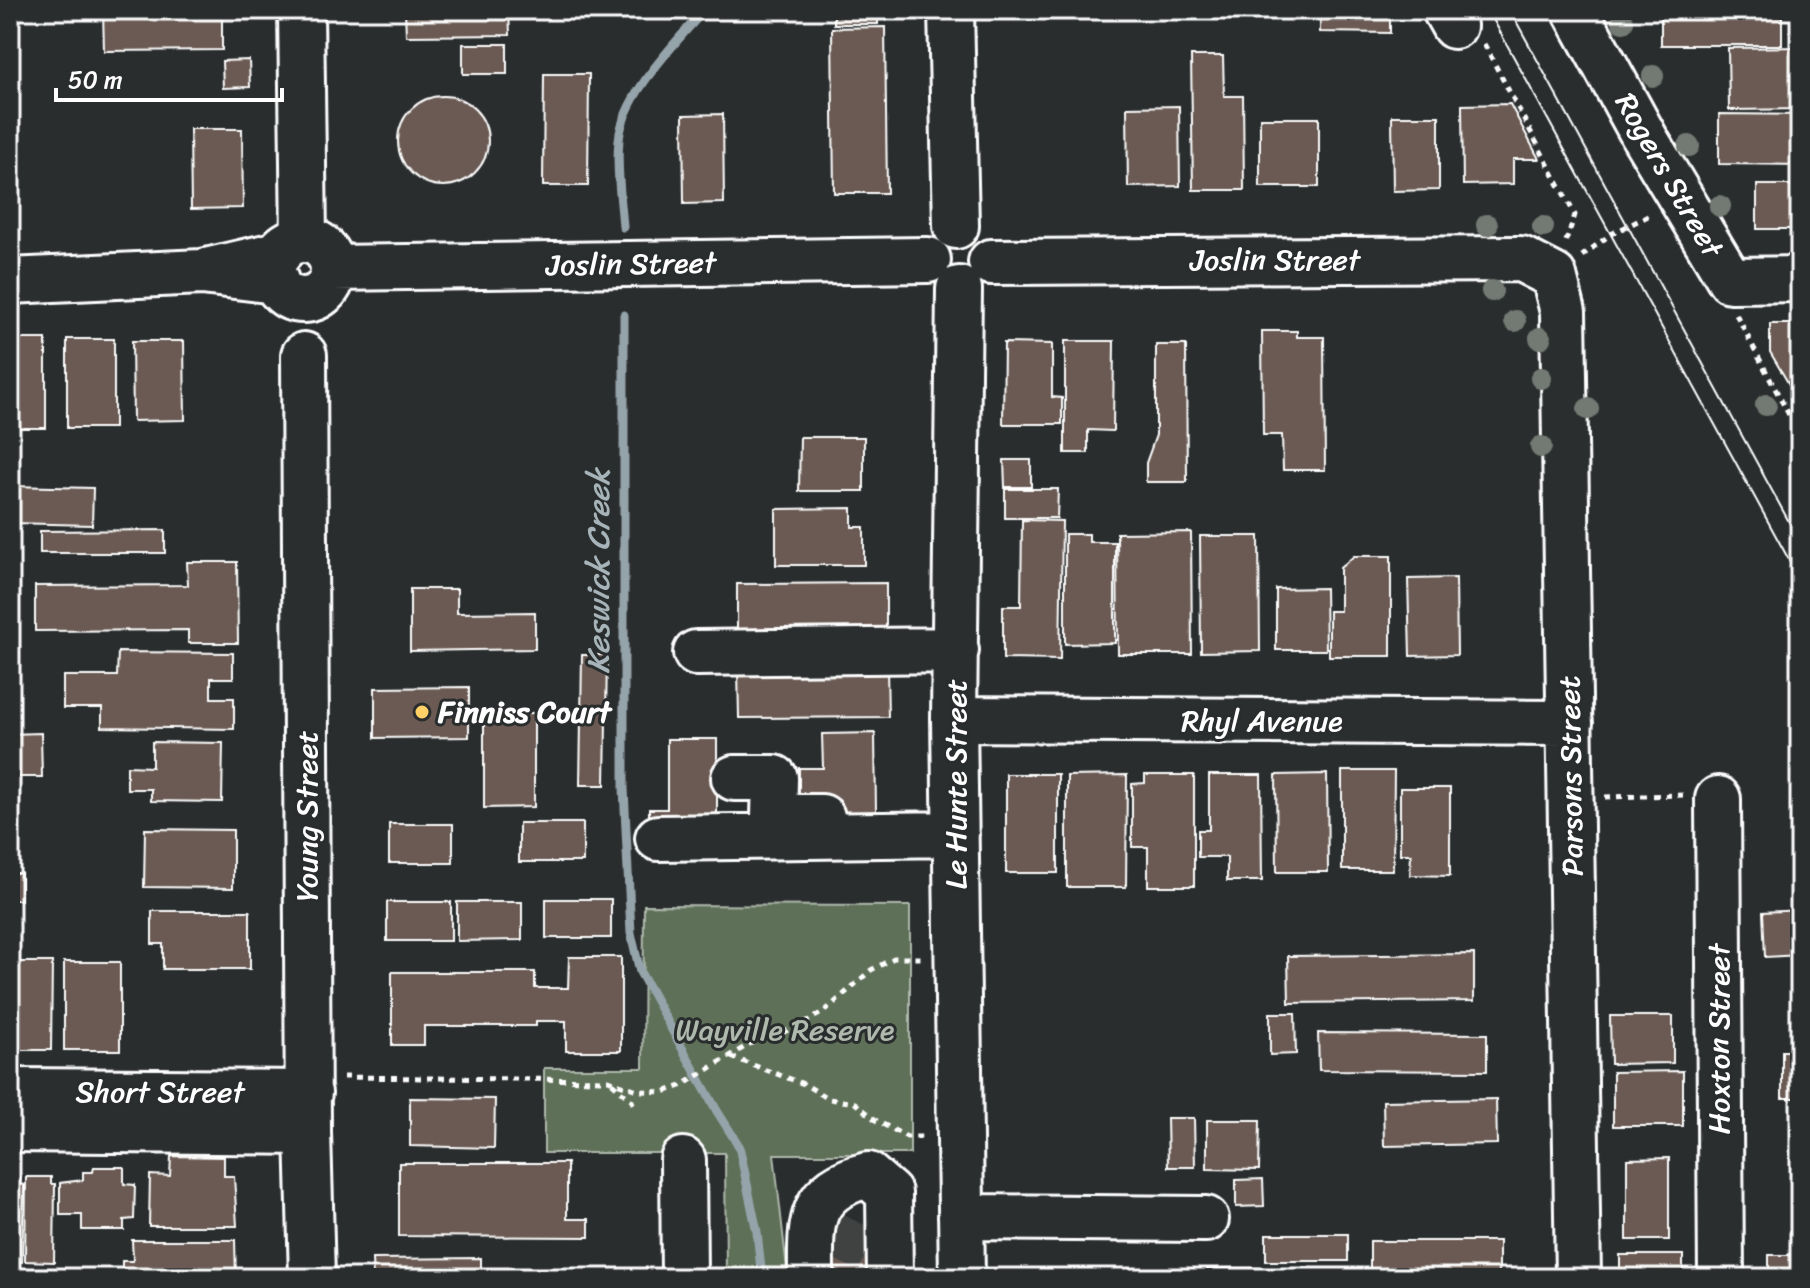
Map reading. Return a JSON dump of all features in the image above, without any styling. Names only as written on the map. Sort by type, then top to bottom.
[{"type":"street","name":"Young Street","points":[[301,10],[299,273],[304,355],[312,1278]]},
{"type":"street","points":[[951,10],[956,226],[937,236],[929,249],[959,270]]},
{"type":"street","name":"Rogers Street","points":[[1575,10],[1730,280],[1800,279]]},
{"type":"street","name":"Joslin Street","points":[[10,281],[202,272],[959,270],[1521,259],[1554,276]]},
{"type":"street","name":"Le Hunte Street","points":[[959,270],[954,719],[962,1278]]},
{"type":"street","name":"Parsons Street","points":[[1554,276],[1563,312],[1578,1278]]},
{"type":"street","points":[[696,653],[956,650]]},
{"type":"street","name":"Rhyl Avenue","points":[[954,719],[1570,723]]},
{"type":"street","points":[[734,778],[775,778],[774,817],[956,825]]},
{"type":"street","name":"Hoxton Street","points":[[1718,799],[1721,1278]]},
{"type":"street","points":[[658,838],[956,825]]},
{"type":"street","name":"Short Street","points":[[10,1091],[309,1101]]},
{"type":"street","name":"Short Street","points":[[10,1129],[309,1101]]},
{"type":"street","points":[[683,1160],[684,1278]]},
{"type":"street","points":[[816,1260],[824,1199],[847,1180],[868,1175],[889,1193],[884,1264]]},
{"type":"street","points":[[961,1217],[1206,1219]]},
{"type":"path","points":[[1449,18],[1480,37],[1575,215],[1554,276]]},
{"type":"path","points":[[1554,276],[1611,234],[1682,200]]},
{"type":"path","points":[[1572,797],[1703,795],[1718,799]]},
{"type":"path","points":[[309,1101],[608,1080],[640,1091],[663,1092],[681,1086],[753,1042],[795,1028],[825,1011],[871,970],[894,958],[958,957]]},
{"type":"path","points":[[730,1057],[804,1084],[829,1099],[855,1103],[877,1121],[907,1137],[960,1136]]},
{"type":"path","points":[[608,1080],[632,1101],[635,1109]]},
{"type":"green space","name":"Wayville Reserve","points":[[644,905],[910,906],[910,1154],[774,1154],[788,1278],[726,1278],[725,1153],[544,1153],[544,1068],[643,1068]]},
{"type":"building","points":[[103,10],[222,10],[222,50],[104,51]]},
{"type":"building","points":[[405,10],[509,10],[510,35],[406,36]]},
{"type":"building","points":[[834,10],[878,10],[878,24],[834,24]]},
{"type":"building","points":[[1320,10],[1390,10],[1390,33],[1320,32]]},
{"type":"building","points":[[1661,10],[1743,10],[1743,17],[1782,17],[1782,45],[1661,45]]},
{"type":"building","points":[[885,27],[887,193],[834,193],[832,28]]},
{"type":"building","points":[[463,44],[507,44],[507,74],[463,74]]},
{"type":"building","points":[[1800,47],[1800,109],[1729,110],[1728,48]]},
{"type":"building","points":[[1191,56],[1223,56],[1224,96],[1243,96],[1244,190],[1193,190]]},
{"type":"building","points":[[249,60],[250,87],[223,88],[222,61]]},
{"type":"building","points":[[10,62],[14,62],[14,89],[10,89]]},
{"type":"building","points":[[544,74],[589,74],[588,186],[543,186]]},
{"type":"building","points":[[443,96],[460,100],[475,109],[484,124],[488,141],[484,158],[475,173],[460,182],[443,186],[426,182],[411,173],[402,158],[398,141],[402,124],[411,109],[426,100]]},
{"type":"building","points":[[1510,104],[1539,159],[1513,159],[1513,184],[1463,185],[1462,105]]},
{"type":"building","points":[[1179,106],[1180,186],[1128,187],[1127,107]]},
{"type":"building","points":[[723,114],[724,203],[684,204],[683,115]]},
{"type":"building","points":[[1719,114],[1800,115],[1800,165],[1719,164]]},
{"type":"building","points":[[12,115],[13,214],[10,214]]},
{"type":"building","points":[[1392,116],[1439,116],[1439,190],[1393,191]]},
{"type":"building","points":[[1260,118],[1319,118],[1319,187],[1260,187]]},
{"type":"building","points":[[190,129],[242,129],[243,208],[191,209]]},
{"type":"building","points":[[1757,185],[1800,185],[1800,229],[1757,229]]},
{"type":"building","points":[[1770,324],[1800,324],[1800,386],[1790,386],[1770,352]]},
{"type":"building","points":[[1262,331],[1297,331],[1297,337],[1324,337],[1325,470],[1283,470],[1282,435],[1263,435]]},
{"type":"building","points":[[10,339],[46,339],[46,428],[10,428]]},
{"type":"building","points":[[67,339],[114,339],[114,428],[67,428]]},
{"type":"building","points":[[132,341],[184,341],[185,420],[133,421]]},
{"type":"building","points":[[1065,341],[1114,341],[1113,431],[1088,430],[1088,453],[1065,453]]},
{"type":"building","points":[[1004,343],[1052,344],[1052,397],[1062,398],[1062,424],[1003,424]]},
{"type":"building","points":[[1156,345],[1186,345],[1187,482],[1146,482],[1146,463],[1156,435]]},
{"type":"building","points":[[800,437],[864,437],[864,491],[799,491]]},
{"type":"building","points":[[1004,460],[1031,460],[1031,487],[1005,487]]},
{"type":"building","points":[[10,486],[93,488],[92,525],[10,523]]},
{"type":"building","points":[[1005,489],[1058,489],[1057,518],[1005,518]]},
{"type":"building","points":[[852,508],[852,527],[864,527],[864,565],[776,565],[776,509]]},
{"type":"building","points":[[1022,520],[1062,521],[1060,660],[1003,659],[1003,606],[1021,606]]},
{"type":"building","points":[[165,530],[165,553],[40,553],[40,531]]},
{"type":"building","points":[[1191,532],[1192,654],[1118,654],[1117,533]]},
{"type":"building","points":[[1065,534],[1089,534],[1089,542],[1115,542],[1115,643],[1065,644]]},
{"type":"building","points":[[1200,536],[1259,536],[1260,651],[1201,652]]},
{"type":"building","points":[[1354,556],[1391,556],[1391,656],[1329,656],[1329,611],[1340,611],[1340,568]]},
{"type":"building","points":[[187,562],[237,562],[238,643],[188,643],[188,630],[35,631],[35,586],[188,585]]},
{"type":"building","points":[[1456,578],[1457,655],[1410,656],[1408,579]]},
{"type":"building","points":[[886,583],[886,632],[737,633],[737,584]]},
{"type":"building","points":[[1325,588],[1326,650],[1276,650],[1276,589]]},
{"type":"building","points":[[410,589],[457,589],[457,613],[535,612],[535,649],[410,651]]},
{"type":"building","points":[[118,652],[233,653],[233,678],[211,678],[211,698],[234,698],[234,729],[102,727],[102,708],[63,708],[63,676],[117,676]]},
{"type":"building","points":[[582,655],[607,655],[605,785],[580,785]]},
{"type":"building","points":[[10,664],[15,664],[16,734],[10,734]]},
{"type":"building","points":[[887,668],[888,717],[739,718],[738,669]]},
{"type":"building","name":"Finniss Court","points":[[469,687],[469,737],[375,738],[375,688]]},
{"type":"building","points":[[484,713],[534,713],[534,807],[484,808]]},
{"type":"building","points":[[41,733],[42,777],[10,777],[10,734]]},
{"type":"building","points":[[875,733],[876,812],[823,812],[799,801],[799,768],[823,768],[822,734]]},
{"type":"building","points":[[667,739],[717,739],[717,827],[649,828],[649,809],[667,809]]},
{"type":"building","points":[[152,742],[223,743],[222,802],[151,801],[151,789],[127,789],[127,766],[152,767]]},
{"type":"building","points":[[1342,771],[1394,771],[1393,870],[1342,870]]},
{"type":"building","points":[[1006,774],[1058,774],[1058,873],[1006,873]]},
{"type":"building","points":[[1327,774],[1328,872],[1277,872],[1276,775]]},
{"type":"building","points":[[1127,775],[1126,887],[1067,887],[1067,776]]},
{"type":"building","points":[[1145,775],[1194,775],[1194,886],[1148,886],[1148,847],[1132,847],[1132,784],[1145,783]]},
{"type":"building","points":[[1209,775],[1261,775],[1262,881],[1227,881],[1227,857],[1198,857],[1198,830],[1209,830]]},
{"type":"building","points":[[1400,788],[1450,788],[1450,876],[1410,875],[1411,854],[1400,854]]},
{"type":"building","points":[[519,823],[583,823],[583,862],[519,862]]},
{"type":"building","points":[[389,824],[453,824],[453,863],[389,863]]},
{"type":"building","points":[[145,829],[233,830],[233,888],[144,887]]},
{"type":"building","points":[[10,873],[21,873],[21,900],[10,900]]},
{"type":"building","points":[[546,899],[611,899],[611,938],[546,938]]},
{"type":"building","points":[[387,902],[451,902],[451,941],[387,941]]},
{"type":"building","points":[[457,902],[522,902],[522,940],[457,941]]},
{"type":"building","points":[[1800,910],[1800,955],[1765,957],[1763,912]]},
{"type":"building","points":[[152,911],[250,911],[250,969],[163,969],[163,944],[152,944]]},
{"type":"building","points":[[1474,954],[1474,1001],[1289,1003],[1288,956]]},
{"type":"building","points":[[569,957],[621,957],[621,1051],[566,1051],[566,1021],[536,1021],[536,1026],[424,1026],[424,1045],[392,1045],[392,972],[535,972],[535,988],[568,988]]},
{"type":"building","points":[[10,962],[52,962],[51,1050],[10,1050]]},
{"type":"building","points":[[64,962],[120,962],[120,1050],[64,1050]]},
{"type":"building","points":[[1270,1013],[1295,1013],[1296,1054],[1270,1055]]},
{"type":"building","points":[[1610,1016],[1673,1016],[1673,1063],[1611,1064]]},
{"type":"building","points":[[1318,1033],[1487,1034],[1487,1071],[1319,1070]]},
{"type":"building","points":[[1782,1051],[1800,1051],[1800,1098],[1782,1098]]},
{"type":"building","points":[[1683,1071],[1683,1126],[1613,1126],[1613,1072]]},
{"type":"building","points":[[410,1098],[495,1099],[494,1148],[410,1146]]},
{"type":"building","points":[[1496,1099],[1497,1144],[1384,1146],[1383,1101]]},
{"type":"building","points":[[1167,1118],[1194,1118],[1195,1167],[1168,1167]]},
{"type":"building","points":[[1207,1120],[1260,1120],[1259,1170],[1207,1169]]},
{"type":"building","points":[[171,1156],[224,1157],[224,1176],[234,1176],[237,1226],[149,1226],[150,1175],[170,1176]]},
{"type":"building","points":[[1669,1158],[1669,1240],[1627,1240],[1627,1159]]},
{"type":"building","points":[[399,1163],[567,1163],[567,1219],[589,1219],[589,1237],[399,1236]]},
{"type":"building","points":[[94,1167],[124,1167],[124,1184],[135,1185],[134,1219],[124,1220],[124,1230],[82,1230],[82,1215],[60,1215],[60,1183],[83,1180],[83,1172],[93,1172]]},
{"type":"building","points":[[10,1176],[21,1177],[20,1184],[24,1185],[22,1262],[10,1261]]},
{"type":"building","points":[[26,1177],[51,1177],[51,1184],[55,1184],[54,1262],[25,1261]]},
{"type":"building","points":[[1263,1179],[1264,1206],[1236,1207],[1236,1180]]},
{"type":"building","points":[[828,1217],[872,1242],[872,1278],[828,1278]]},
{"type":"building","points":[[1266,1234],[1348,1234],[1348,1261],[1266,1261]]},
{"type":"building","points":[[132,1240],[235,1240],[236,1278],[122,1278],[122,1261],[133,1261]]},
{"type":"building","points":[[1370,1241],[1499,1241],[1499,1278],[1370,1278]]},
{"type":"building","points":[[1620,1255],[1683,1255],[1683,1278],[1620,1278]]},
{"type":"building","points":[[1769,1255],[1800,1255],[1800,1278],[1769,1278]]},
{"type":"building","points":[[481,1258],[481,1278],[373,1278],[372,1259]]},
{"type":"building","points":[[1259,1268],[1259,1278],[1207,1278],[1207,1269]]},
{"type":"waterway","name":"Keswick Creek","points":[[623,227],[618,161],[623,123],[630,105],[652,71],[704,10]]},
{"type":"waterway","name":"Keswick Creek","points":[[624,315],[624,788],[631,933],[640,972],[739,1146],[757,1232],[762,1278]]},
{"type":"tunnel","points":[[828,1232],[872,1253]]},
{"type":"tram line","points":[[1488,10],[1800,580]]},
{"type":"tram line","points":[[1510,10],[1800,542]]},
{"type":"place","name":"Finniss Court","points":[[422,712]]}]
